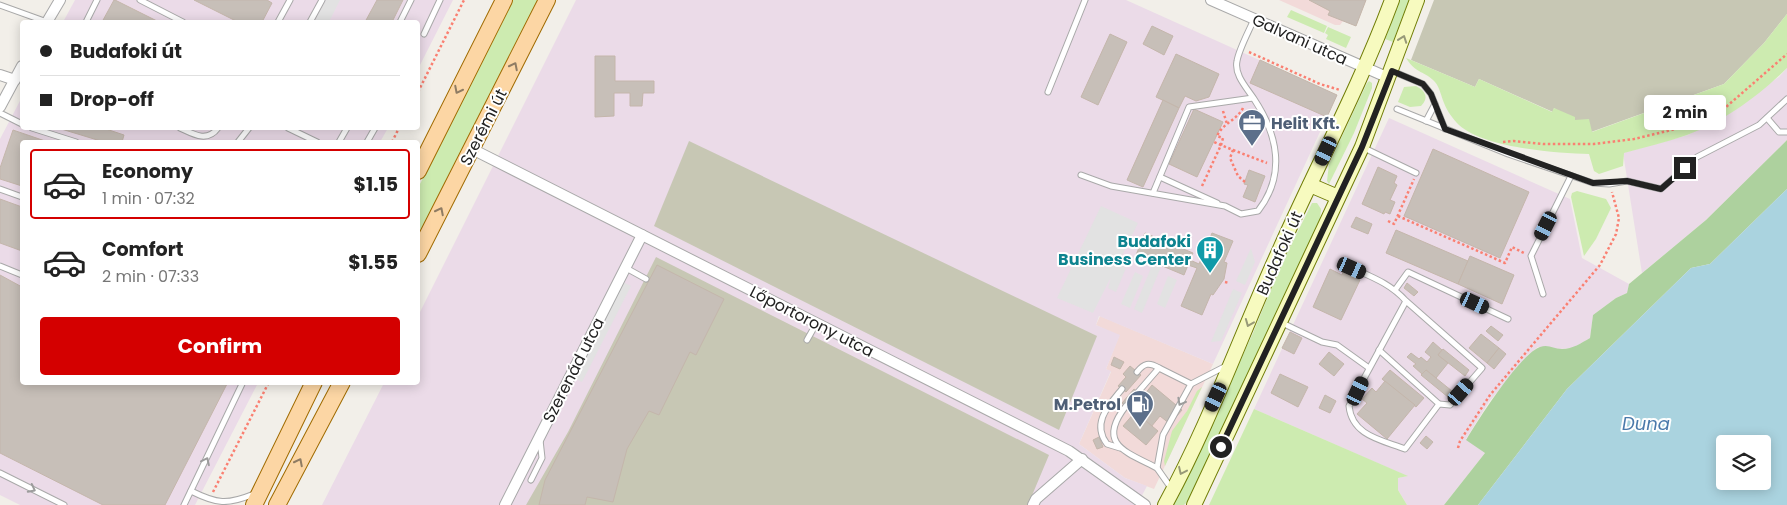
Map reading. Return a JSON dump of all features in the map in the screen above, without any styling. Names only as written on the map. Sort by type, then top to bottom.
[{"type":"main road","points":[[420,167],[504,0]]},
{"type":"main road","name":"Szerémi út","points":[[420,250],[547,0]]},
{"type":"main road","name":"Budafoki út","points":[[1164,505],[1232,364],[1265,282],[1364,68],[1392,0]]},
{"type":"main road","name":"Budafoki út","points":[[1194,505],[1362,147],[1417,0]]},
{"type":"main road","points":[[1310,185],[1338,197]]},
{"type":"main road","points":[[254,505],[313,385]]},
{"type":"main road","points":[[277,505],[340,385]]},
{"type":"street","points":[[48,20],[60,0]]},
{"type":"street","name":"Galvani utca","points":[[1211,0],[1364,68],[1390,75]]},
{"type":"street","points":[[0,75],[19,81],[0,107]]},
{"type":"street","name":"Lőportorony utca","points":[[472,149],[1082,459],[1145,505]]},
{"type":"street","name":"Szerenád utca","points":[[505,505],[539,434],[642,235]]},
{"type":"street","points":[[1033,505],[1036,499],[1082,459]]},
{"type":"lane","points":[[87,20],[97,0]]},
{"type":"lane","points":[[140,0],[179,20]]},
{"type":"lane","points":[[279,20],[290,0]]},
{"type":"lane","points":[[311,20],[322,0]]},
{"type":"lane","points":[[401,20],[411,0]]},
{"type":"lane","points":[[424,34],[440,0]]},
{"type":"lane","points":[[1048,92],[1085,0]]},
{"type":"lane","points":[[0,5],[41,20]]},
{"type":"lane","points":[[1160,177],[1242,214],[1258,211],[1273,186],[1276,167],[1271,130],[1238,73],[1236,62],[1254,19]]},
{"type":"lane","name":"Galvani utca","points":[[1390,75],[1423,84],[1431,94],[1445,129]]},
{"type":"lane","points":[[1153,193],[1190,107],[1251,98]]},
{"type":"lane","points":[[1397,109],[1494,148],[1593,183],[1609,184],[1627,181],[1661,189],[1697,157],[1759,125],[1787,98]]},
{"type":"lane","points":[[1426,122],[1435,104]]},
{"type":"lane","points":[[0,113],[20,123]]},
{"type":"lane","points":[[1766,118],[1780,132],[1787,132]]},
{"type":"lane","points":[[38,130],[70,140]]},
{"type":"lane","points":[[184,130],[194,135],[204,136],[212,134],[216,130]]},
{"type":"lane","points":[[240,140],[247,130]]},
{"type":"lane","points":[[295,130],[313,140]]},
{"type":"lane","points":[[1362,147],[1416,173]]},
{"type":"lane","points":[[1081,175],[1111,186],[1225,206]]},
{"type":"lane","points":[[1543,294],[1531,256],[1571,176]]},
{"type":"lane","points":[[0,189],[20,196]]},
{"type":"lane","points":[[0,266],[20,274]]},
{"type":"lane","points":[[625,268],[646,279]]},
{"type":"lane","points":[[1352,268],[1388,284],[1482,368],[1450,405],[1439,404],[1379,350]]},
{"type":"lane","points":[[1395,290],[1408,272],[1508,319]]},
{"type":"lane","points":[[1406,301],[1349,406],[1354,421],[1366,435],[1405,449],[1439,404]]},
{"type":"lane","points":[[1280,322],[1322,342],[1337,345],[1369,368]]},
{"type":"lane","points":[[807,340],[816,324]]},
{"type":"lane","points":[[1137,372],[1144,365],[1149,364],[1191,384]]},
{"type":"lane","points":[[1157,468],[1163,435],[1191,384],[1232,364]]},
{"type":"lane","points":[[1138,392],[1159,368]]},
{"type":"lane","points":[[184,505],[242,385]]},
{"type":"lane","points":[[1122,389],[1106,409],[1101,424],[1104,441],[1157,468],[1172,490]]},
{"type":"lane","points":[[1120,448],[1113,430],[1118,417],[1126,406]]},
{"type":"lane","points":[[531,480],[542,458],[539,434]]},
{"type":"lane","points":[[0,473],[64,505]]},
{"type":"lane","points":[[191,491],[209,500],[227,503],[239,501],[261,490]]},
{"type":"path","points":[[420,88],[464,0]]},
{"type":"path","points":[[1242,49],[1320,84],[1340,90]]},
{"type":"path","points":[[1494,148],[1498,143],[1514,140],[1543,144],[1594,144],[1634,139],[1688,126],[1726,107],[1787,54]]},
{"type":"path","points":[[1198,195],[1224,138],[1217,136],[1220,129],[1239,116],[1251,98]]},
{"type":"path","points":[[1222,102],[1223,116],[1227,124]]},
{"type":"path","points":[[1214,142],[1276,167]]},
{"type":"path","points":[[1233,150],[1230,158],[1238,176],[1245,182]]},
{"type":"path","points":[[1388,221],[1394,224],[1416,173]]},
{"type":"path","points":[[1458,448],[1460,441],[1490,395],[1589,280],[1610,249],[1616,234],[1619,218],[1609,184]]},
{"type":"path","points":[[1398,216],[1505,263],[1512,247],[1531,256]]},
{"type":"path","points":[[209,500],[267,385]]},
{"type":"shaded area","points":[[75,0],[453,0],[420,65],[420,20],[64,20]]},
{"type":"shaded area","points":[[326,0],[340,0],[330,20],[315,20]]},
{"type":"shaded area","points":[[576,0],[1126,0],[1337,95],[1213,364],[1099,316],[1096,325],[1120,335],[1106,369],[1111,371],[1079,444],[1125,478],[1147,486],[1137,505],[322,505],[383,385],[420,385],[420,312]]},
{"type":"shaded area","points":[[1279,0],[1366,0],[1356,26],[1343,21],[1340,25],[1335,25]]},
{"type":"shaded area","points":[[1434,0],[1787,0],[1787,14],[1764,43],[1724,84],[1591,132],[1554,108],[1553,112],[1479,79],[1475,87],[1411,60]]},
{"type":"shaded area","points":[[1787,68],[1787,140],[1706,220],[1642,273],[1623,153],[1688,135],[1779,77]]},
{"type":"shaded area","points":[[20,101],[20,130],[387,130],[381,140],[20,140],[20,385],[257,385],[195,505],[20,505],[0,495],[0,139]]},
{"type":"shaded area","points":[[1389,118],[1570,199],[1582,258],[1629,284],[1627,293],[1616,298],[1593,315],[1590,338],[1573,348],[1538,347],[1528,355],[1489,402],[1466,439],[1485,453],[1444,505],[1407,505],[1398,490],[1398,478],[1407,476],[1254,409]]},
{"type":"shaded area","points":[[689,141],[1097,336],[1059,430],[654,226]]},
{"type":"shaded area","points":[[1101,206],[1138,223],[1118,264],[1126,268],[1116,292],[1108,288],[1111,277],[1093,313],[1057,298]]},
{"type":"shaded area","points":[[1251,248],[1255,262],[1245,285],[1236,281]]},
{"type":"shaded area","points":[[656,257],[1049,455],[1028,505],[526,505],[568,432]]},
{"type":"shaded area","points":[[1153,263],[1161,267],[1142,313],[1134,309]]},
{"type":"shaded area","points":[[1135,272],[1143,276],[1130,308],[1121,304]]},
{"type":"shaded area","points":[[1168,276],[1177,280],[1165,308],[1157,304]]},
{"type":"shaded area","points":[[619,280],[631,286],[582,382],[570,376]]},
{"type":"shaded area","points":[[1233,289],[1242,293],[1221,341],[1211,342]]},
{"type":"shaded area","points":[[1100,316],[1213,364],[1154,489],[1125,478],[1079,444],[1111,372],[1106,369],[1119,336],[1096,325]]},
{"type":"green space","points":[[512,0],[539,0],[420,235],[420,184]]},
{"type":"green space","points":[[1400,0],[1409,0],[1393,42],[1385,39]]},
{"type":"green space","points":[[1291,10],[1327,26],[1324,33],[1287,17]]},
{"type":"green space","points":[[1787,14],[1787,68],[1765,88],[1740,107],[1714,123],[1687,135],[1624,153],[1623,166],[1599,174],[1594,171],[1589,154],[1521,148],[1485,139],[1470,133],[1450,115],[1435,82],[1413,67],[1406,58],[1475,87],[1479,79],[1552,112],[1554,108],[1575,117],[1575,120],[1589,119],[1592,132],[1724,84],[1764,43]]},
{"type":"green space","points":[[1328,27],[1351,37],[1346,48],[1326,39],[1328,35],[1325,33]]},
{"type":"green space","points":[[1369,81],[1372,83],[1372,88],[1354,133],[1329,184],[1327,181],[1329,164]]},
{"type":"green space","points":[[1416,86],[1422,90],[1426,97],[1421,106],[1410,107],[1398,102],[1404,87]]},
{"type":"green space","points":[[1787,140],[1787,189],[1710,264],[1691,268],[1567,389],[1478,505],[1444,505],[1485,453],[1466,440],[1500,389],[1522,362],[1540,347],[1566,349],[1590,338],[1593,315],[1616,298],[1627,293],[1629,284],[1706,220]]},
{"type":"green space","points":[[1577,191],[1606,199],[1611,208],[1596,239],[1584,256],[1571,197],[1572,193]]},
{"type":"green space","points":[[1312,203],[1317,203],[1321,209],[1320,220],[1188,501],[1184,505],[1173,505],[1253,333],[1281,265]]},
{"type":"green space","points":[[1202,387],[1165,466],[1164,461],[1172,431],[1187,411],[1197,391]]},
{"type":"green space","points":[[1254,409],[1408,476],[1398,478],[1398,490],[1407,505],[1209,505]]},
{"type":"water","name":"Duna","points":[[1787,189],[1787,505],[1478,505],[1567,389],[1691,268],[1710,264]]},
{"type":"building","points":[[115,0],[155,20],[103,20]]},
{"type":"building","points":[[194,0],[267,0],[272,3],[263,20],[234,20]]},
{"type":"building","points":[[377,0],[403,0],[393,20],[366,20]]},
{"type":"building","points":[[1309,0],[1366,0],[1356,26],[1328,15],[1330,11]]},
{"type":"building","points":[[1152,26],[1173,36],[1164,55],[1143,44]]},
{"type":"building","points":[[1110,34],[1127,42],[1098,105],[1081,97]]},
{"type":"building","points":[[1176,54],[1219,74],[1209,97],[1196,101],[1185,96],[1179,108],[1156,97]]},
{"type":"building","points":[[595,56],[615,56],[615,81],[654,81],[654,93],[643,93],[642,106],[630,106],[630,93],[614,93],[614,116],[595,117]]},
{"type":"building","points":[[1260,60],[1337,95],[1327,117],[1250,83]]},
{"type":"building","points":[[1163,100],[1179,108],[1143,187],[1127,180]]},
{"type":"building","points":[[1194,109],[1223,122],[1197,177],[1169,164]]},
{"type":"building","points":[[13,130],[42,140],[20,140],[20,185],[0,179],[0,168]]},
{"type":"building","points":[[65,130],[109,130],[124,135],[123,140],[97,140]]},
{"type":"building","points":[[1433,149],[1529,192],[1500,258],[1404,216]]},
{"type":"building","points":[[1378,167],[1397,176],[1394,183],[1397,185],[1390,200],[1395,202],[1390,214],[1385,212],[1384,214],[1362,204]]},
{"type":"building","points":[[1249,170],[1265,176],[1255,202],[1243,197],[1248,185],[1244,184]]},
{"type":"building","points":[[0,199],[20,206],[20,250],[0,243]]},
{"type":"building","points":[[1356,217],[1372,224],[1368,234],[1351,227]]},
{"type":"building","points":[[1396,230],[1468,261],[1458,284],[1386,253]]},
{"type":"building","name":"Budafoki Business Center","points":[[1145,233],[1193,253],[1190,260],[1199,264],[1212,233],[1233,241],[1224,262],[1227,263],[1224,279],[1213,295],[1211,294],[1202,315],[1181,306],[1197,268],[1188,265],[1184,275],[1136,255]]},
{"type":"building","points":[[1470,256],[1514,275],[1502,304],[1458,284]]},
{"type":"building","points":[[657,265],[724,299],[696,355],[690,352],[659,415],[649,411],[627,449],[613,502],[587,497],[585,505],[539,505],[545,480]]},
{"type":"building","points":[[1330,269],[1342,275],[1343,272],[1360,280],[1341,320],[1313,307]]},
{"type":"building","points":[[0,275],[20,286],[20,385],[226,385],[165,505],[103,505],[0,453]]},
{"type":"building","points":[[1407,283],[1418,292],[1414,296],[1404,288]]},
{"type":"building","points":[[1491,326],[1503,335],[1498,341],[1486,331]]},
{"type":"building","points":[[1290,332],[1302,338],[1294,354],[1282,348]]},
{"type":"building","points":[[1481,334],[1499,348],[1487,363],[1469,348]]},
{"type":"building","points":[[1433,342],[1442,350],[1438,355],[1448,363],[1436,378],[1426,370],[1422,374],[1413,366],[1416,364],[1407,357],[1411,353],[1427,362],[1431,357],[1425,352]]},
{"type":"building","points":[[1499,348],[1506,354],[1494,369],[1487,363]]},
{"type":"building","points":[[1443,349],[1469,370],[1465,376],[1438,355]]},
{"type":"building","points":[[1329,352],[1344,364],[1334,376],[1319,364]]},
{"type":"building","points":[[1114,357],[1124,362],[1120,369],[1111,365]]},
{"type":"building","points":[[1130,366],[1141,375],[1126,392],[1118,386],[1126,377],[1123,374]]},
{"type":"building","points":[[1390,370],[1424,398],[1416,407],[1382,379]]},
{"type":"building","points":[[1426,370],[1452,391],[1448,397],[1421,375]]},
{"type":"building","points":[[1280,374],[1308,387],[1298,407],[1271,393]]},
{"type":"building","points":[[1385,381],[1415,405],[1387,439],[1357,414],[1367,403],[1362,399],[1372,388],[1376,392]]},
{"type":"building","points":[[1152,385],[1182,410],[1170,424],[1160,416],[1151,427],[1134,412]]},
{"type":"building","points":[[1134,389],[1143,396],[1130,410],[1122,403]]},
{"type":"building","points":[[1325,395],[1336,401],[1330,413],[1319,408]]},
{"type":"building","name":"M.Petrol","points":[[1135,412],[1158,431],[1146,445],[1123,426]]},
{"type":"building","points":[[1426,436],[1433,442],[1427,449],[1420,443]]},
{"type":"building","points":[[1099,437],[1103,447],[1097,449],[1093,440]]},
{"type":"place","name":"Helit Kft.","points":[[1252,147]]},
{"type":"place","name":"Budafoki Business Center","points":[[1210,274]]},
{"type":"place","name":"M.Petrol","points":[[1140,428]]},
{"type":"route","points":[[1221,447],[1362,147],[1392,71],[1423,84],[1431,94],[1445,129],[1571,176],[1593,183],[1609,184],[1627,181],[1661,189],[1685,168]]}]
